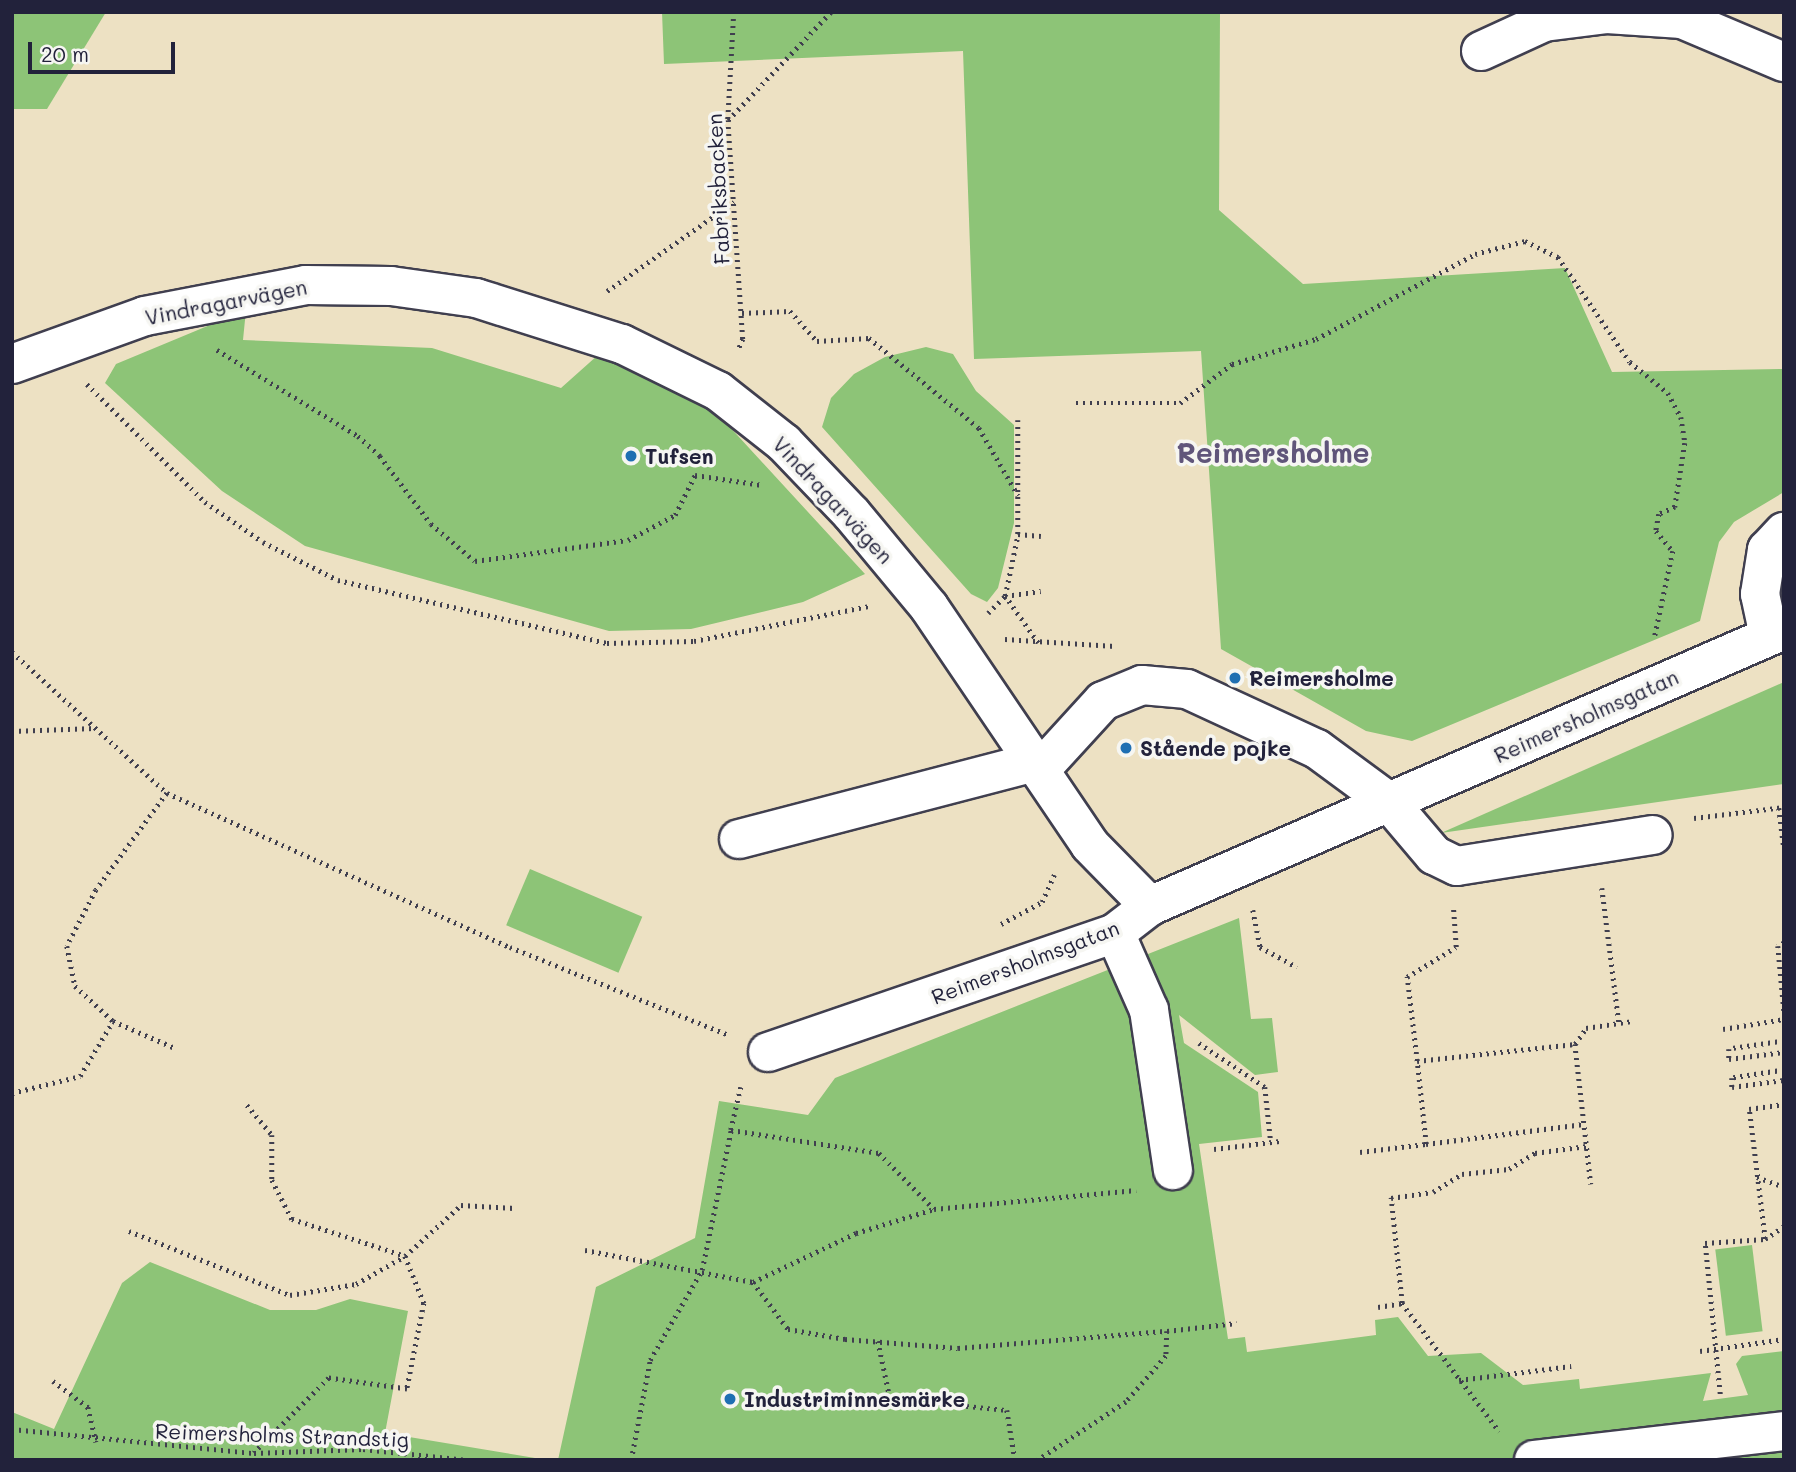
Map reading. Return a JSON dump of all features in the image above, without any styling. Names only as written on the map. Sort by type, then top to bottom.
[{"type":"street","points":[[1481,51],[1544,22],[1606,14],[1682,19],[1784,62]]},
{"type":"street","name":"Vindragarvägen","points":[[12,364],[59,343],[145,316],[306,285],[391,286],[476,298],[622,344],[718,391],[784,443],[929,607],[1090,845],[1150,906]]},
{"type":"street","points":[[1776,633],[1760,594],[1767,550],[1784,532]]},
{"type":"street","name":"Reimersholmsgatan","points":[[768,1052],[1115,933],[1150,906],[1776,633]]},
{"type":"street","points":[[739,839],[1037,766],[1103,702],[1142,685],[1186,689],[1317,749],[1389,802],[1434,855],[1457,866],[1654,835]]},
{"type":"street","points":[[1115,933],[1149,1010],[1173,1170]]},
{"type":"street","points":[[1534,1460],[1784,1431]]},
{"type":"path","name":"Fabriksbacken","points":[[733,362],[743,339],[728,120],[734,12]]},
{"type":"path","points":[[728,120],[831,12]]},
{"type":"path","points":[[603,294],[734,202]]},
{"type":"path","points":[[1076,403],[1180,402],[1233,364],[1316,339],[1475,254],[1525,241],[1558,257],[1630,362],[1668,393],[1681,417],[1685,443],[1675,507],[1659,513],[1656,531],[1673,551],[1653,647]]},
{"type":"path","points":[[742,313],[789,310],[817,341],[869,338],[979,428],[1018,495]]},
{"type":"path","points":[[59,343],[105,407],[205,502],[263,542],[338,579],[607,643],[694,641],[875,605]]},
{"type":"path","points":[[210,344],[358,436],[380,456],[430,524],[474,561],[628,540],[675,515],[695,475],[777,484]]},
{"type":"path","points":[[979,621],[1005,596],[1018,534],[1017,420]]},
{"type":"path","points":[[1018,534],[1041,536]]},
{"type":"path","points":[[1005,596],[1041,591]]},
{"type":"path","points":[[1005,596],[1038,644]]},
{"type":"path","points":[[991,636],[1038,644],[1122,646]]},
{"type":"path","points":[[12,652],[167,793],[510,947],[768,1052],[741,1087],[702,1270],[650,1360],[631,1460]]},
{"type":"path","points":[[12,731],[95,728]]},
{"type":"path","points":[[167,793],[96,890],[67,946],[75,986],[113,1021],[175,1048]]},
{"type":"path","points":[[1654,835],[1682,820],[1782,808],[1784,847]]},
{"type":"path","points":[[998,931],[1005,917],[1042,902],[1054,883],[1054,869]]},
{"type":"path","points":[[1252,906],[1260,947],[1297,967]]},
{"type":"path","points":[[1606,923],[1619,1023]]},
{"type":"path","points":[[1426,1144],[1407,977],[1456,947],[1454,926]]},
{"type":"path","points":[[1784,943],[1778,946],[1784,1011]]},
{"type":"path","points":[[1149,1010],[1265,1087],[1271,1143]]},
{"type":"path","points":[[1723,1029],[1784,1019]]},
{"type":"path","points":[[12,1093],[80,1076],[113,1021]]},
{"type":"path","points":[[1591,1184],[1575,1044],[1586,1028],[1633,1021]]},
{"type":"path","points":[[1784,1041],[1729,1049],[1729,1059],[1784,1052]]},
{"type":"path","points":[[1417,1061],[1575,1044]]},
{"type":"path","points":[[1784,1070],[1732,1078],[1732,1087],[1784,1080]]},
{"type":"path","points":[[1765,1239],[1749,1109],[1784,1104]]},
{"type":"path","points":[[247,1105],[272,1135],[272,1180],[292,1219],[405,1256],[424,1303],[407,1389],[329,1378],[254,1453]]},
{"type":"path","points":[[1360,1152],[1584,1124]]},
{"type":"path","points":[[731,1130],[879,1153],[933,1209]]},
{"type":"path","points":[[585,1250],[702,1270],[753,1282],[856,1233],[933,1209],[1136,1190],[1173,1170],[1199,1151],[1280,1141]]},
{"type":"path","points":[[1500,1439],[1402,1303],[1391,1198],[1433,1192],[1462,1174],[1509,1169],[1535,1153],[1587,1146]]},
{"type":"path","points":[[1757,1177],[1784,1186]]},
{"type":"path","points":[[129,1231],[290,1295],[356,1284],[405,1256],[461,1205],[514,1208]]},
{"type":"path","points":[[1724,1438],[1705,1243],[1765,1239],[1784,1226]]},
{"type":"path","points":[[753,1282],[788,1329],[878,1342],[958,1349],[1237,1323]]},
{"type":"path","points":[[1378,1307],[1402,1303]]},
{"type":"path","points":[[1038,1460],[1126,1402],[1166,1356],[1167,1331]]},
{"type":"path","points":[[1700,1351],[1784,1339]]},
{"type":"path","points":[[878,1342],[890,1398],[1007,1410],[1015,1460]]},
{"type":"path","points":[[1459,1380],[1571,1366]]},
{"type":"path","points":[[53,1381],[88,1407],[96,1442]]},
{"type":"path","name":"Reimersholms Strandstig","points":[[12,1429],[96,1442],[254,1453],[363,1450],[467,1460]]},
{"type":"green space","points":[[12,12],[106,12],[47,109],[12,109]]},
{"type":"green space","points":[[662,12],[1220,12],[1219,210],[1303,284],[1565,268],[1612,372],[1784,369],[1784,492],[1734,522],[1719,542],[1700,621],[1412,741],[1366,731],[1221,649],[1201,351],[974,359],[963,51],[664,64]]},
{"type":"green space","points":[[246,310],[243,340],[432,348],[561,388],[598,355],[716,412],[865,574],[803,602],[691,629],[609,631],[305,546],[222,491],[105,383],[116,364]]},
{"type":"green space","points":[[926,347],[953,354],[976,391],[1014,425],[1014,523],[998,588],[987,602],[971,594],[822,427],[831,398],[854,374],[885,357]]},
{"type":"green space","points":[[1784,682],[1784,784],[1441,833]]},
{"type":"green space","points":[[530,869],[642,917],[618,973],[506,925]]},
{"type":"green space","points":[[1239,918],[1251,1019],[1272,1018],[1278,1072],[1255,1075],[1179,1015],[1184,1043],[1258,1092],[1262,1137],[1199,1144],[1228,1339],[1245,1337],[1247,1352],[1376,1335],[1375,1320],[1398,1317],[1428,1356],[1481,1353],[1523,1385],[1579,1379],[1580,1389],[1711,1373],[1703,1401],[1748,1395],[1736,1364],[1742,1356],[1784,1351],[1784,1460],[558,1460],[596,1287],[695,1238],[719,1101],[808,1115],[835,1078]]},
{"type":"green space","points":[[1752,1245],[1763,1331],[1726,1336],[1715,1250]]},
{"type":"green space","points":[[150,1262],[270,1310],[316,1310],[350,1299],[408,1311],[385,1433],[547,1460],[12,1460],[12,1412],[54,1429],[122,1283]]},
{"type":"place","name":"Tufsen","points":[[631,456]]},
{"type":"place","name":"Reimersholme","points":[[1235,678]]},
{"type":"place","name":"Stående pojke","points":[[1126,748]]},
{"type":"place","name":"Industriminnesmärke","points":[[730,1399]]},
{"type":"district","name":"Reimersholme","points":[[1273,452]]}]
